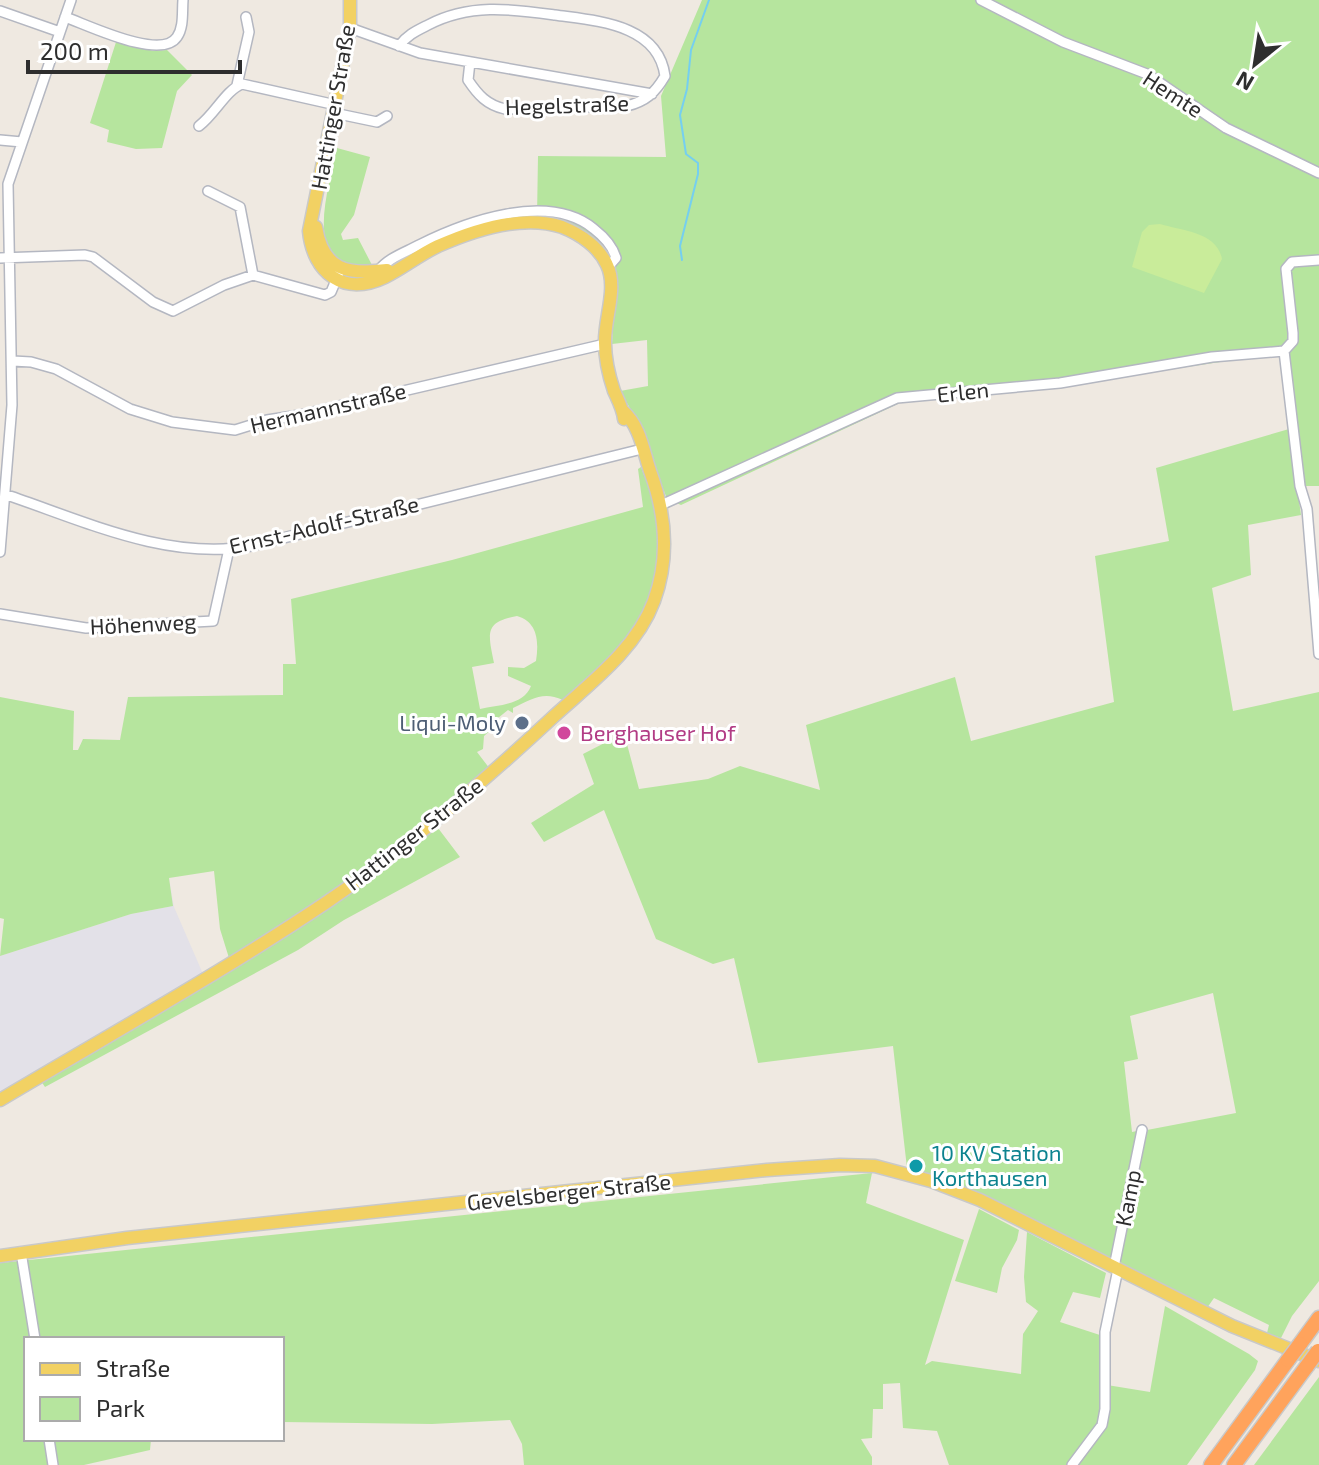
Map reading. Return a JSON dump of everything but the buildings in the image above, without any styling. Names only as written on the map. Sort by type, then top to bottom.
[{"type":"highway","points":[[1211,1465],[1319,1318]]},
{"type":"highway","points":[[1234,1465],[1316,1357]]},
{"type":"main road","name":"Hattinger Straße","points":[[338,274],[321,250],[314,214],[350,28],[350,0]]},
{"type":"main road","points":[[338,274],[361,283],[385,277],[438,246],[459,238],[533,222],[556,225],[578,234],[593,246],[608,267]]},
{"type":"main road","name":"Hattinger Straße","points":[[0,1100],[327,902],[423,832],[525,744],[620,655],[640,629],[662,575],[665,540],[661,505],[642,449],[633,439],[611,383],[605,344],[611,285],[608,267]]},
{"type":"main road","points":[[338,274],[394,270]]},
{"type":"main road","name":"Gevelsberger Straße","points":[[0,1256],[113,1239],[840,1165],[875,1166],[931,1181],[980,1200],[1232,1326],[1316,1357]]},
{"type":"street","points":[[0,552],[7,495],[13,361],[6,320],[8,184],[71,0]]},
{"type":"street","points":[[65,17],[144,45],[159,47],[176,39],[182,23],[183,0]]},
{"type":"street","name":"Hemte","points":[[981,0],[1063,42],[1147,74],[1226,128],[1319,173]]},
{"type":"street","points":[[399,46],[406,36],[444,16],[480,8],[603,22],[624,27],[639,35],[659,57],[665,76],[652,94]]},
{"type":"street","points":[[0,11],[60,32]]},
{"type":"street","points":[[199,126],[215,113],[237,85],[249,32],[246,17]]},
{"type":"street","name":"Hegelstraße","points":[[350,28],[420,53],[652,94]]},
{"type":"street","name":"Hegelstraße","points":[[470,62],[468,80],[477,94],[494,107],[505,109],[617,107],[638,103],[652,94]]},
{"type":"street","points":[[237,85],[248,83],[377,122],[387,116]]},
{"type":"street","points":[[0,140],[22,142]]},
{"type":"street","points":[[208,191],[240,207],[253,275]]},
{"type":"street","name":"Hattinger Straße","points":[[378,271],[385,262],[435,237],[480,220],[553,211],[578,218],[601,235],[615,253],[616,258],[608,267]]},
{"type":"street","points":[[5,258],[93,257],[153,302],[173,311],[224,285],[253,275],[325,295],[331,292],[338,274]]},
{"type":"street","points":[[1319,260],[1292,262],[1286,269],[1293,341],[1284,351],[1300,486],[1307,509],[1319,654]]},
{"type":"street","name":"Hermannstraße","points":[[13,361],[56,369],[141,413],[172,422],[235,430],[267,420],[605,344]]},
{"type":"street","name":"Erlen","points":[[661,505],[897,398],[1060,383],[1212,357],[1284,351]]},
{"type":"street","name":"Ernst-Adolf-Straße","points":[[7,495],[138,539],[180,547],[229,549],[248,547],[642,449]]},
{"type":"street","name":"Höhenweg","points":[[0,614],[86,628],[213,621],[229,549]]},
{"type":"street","name":"Kamp","points":[[1116,1268],[1142,1130]]},
{"type":"street","points":[[21,1252],[35,1337]]},
{"type":"street","points":[[1072,1465],[1102,1425],[1105,1409],[1105,1332],[1116,1268]]},
{"type":"street","points":[[49,1441],[53,1465]]},
{"type":"shaded area","points":[[169,878],[174,907],[203,974],[0,1096],[0,956],[131,914],[173,906]]},
{"type":"green space","points":[[702,0],[1319,0],[1319,486],[1297,486],[1301,515],[1248,525],[1251,575],[1212,588],[1233,711],[1319,692],[1319,1281],[1292,1316],[1281,1338],[1267,1333],[1269,1325],[1214,1298],[1207,1308],[984,1197],[907,1168],[893,1046],[758,1063],[734,958],[713,964],[656,939],[604,810],[544,842],[531,823],[594,784],[583,754],[624,733],[639,789],[708,779],[740,766],[820,790],[806,725],[955,677],[971,741],[1114,702],[1095,556],[1169,541],[1156,468],[1289,429],[1281,353],[1053,387],[902,402],[681,505],[667,499],[638,422],[620,391],[648,386],[647,340],[612,344],[616,277],[594,240],[583,230],[569,223],[537,217],[538,156],[666,157],[661,96]],"holes":[[[1213,993],[1236,1113],[1147,1130],[1121,1252],[1115,1241],[1142,1130],[1132,1132],[1124,1062],[1138,1059],[1130,1016]]]},
{"type":"green space","points":[[117,39],[153,51],[167,50],[192,75],[177,91],[162,148],[136,149],[107,142],[109,130],[90,123]]},
{"type":"green space","points":[[337,148],[370,157],[354,215],[341,234],[343,240],[358,238],[373,267],[350,266],[335,258],[327,244],[325,207]]},
{"type":"green space","points":[[1160,224],[1198,234],[1219,250],[1222,259],[1204,293],[1132,267],[1142,232],[1149,225]]},
{"type":"green space","points":[[641,467],[655,502],[660,528],[656,575],[641,618],[618,650],[563,700],[549,696],[532,699],[513,708],[513,713],[508,710],[488,726],[491,730],[484,736],[483,749],[477,752],[490,769],[428,821],[330,892],[229,958],[220,929],[214,871],[169,878],[173,906],[131,914],[0,956],[4,919],[0,918],[0,697],[74,711],[73,750],[78,750],[83,739],[120,740],[128,697],[283,695],[283,664],[296,664],[291,599],[452,560],[643,507],[638,469]],"holes":[[[517,616],[524,619],[536,634],[536,661],[524,668],[508,667],[508,676],[531,686],[517,701],[480,709],[472,667],[494,663],[490,644],[494,626]]]},
{"type":"green space","points":[[438,828],[460,857],[344,920],[298,950],[45,1087],[41,1081],[327,909]]},
{"type":"green space","points":[[872,1173],[866,1203],[964,1240],[925,1365],[932,1361],[1021,1374],[1023,1334],[1038,1311],[1026,1302],[1027,1232],[1106,1273],[1100,1298],[1073,1292],[1060,1322],[1106,1337],[1107,1385],[1150,1392],[1165,1306],[1258,1361],[1255,1370],[1187,1465],[949,1465],[937,1431],[903,1428],[900,1383],[883,1384],[883,1409],[873,1409],[872,1438],[861,1439],[872,1457],[872,1465],[524,1465],[522,1444],[510,1420],[432,1424],[284,1422],[284,1337],[24,1337],[24,1441],[151,1441],[150,1450],[84,1465],[0,1465],[0,1263]]},
{"type":"green space","points":[[979,1209],[1019,1230],[1002,1268],[997,1293],[955,1281]]},
{"type":"green space","points":[[1319,1377],[1319,1465],[1254,1465]]},
{"type":"waterway","points":[[682,260],[680,246],[698,163],[686,154],[680,115],[687,89],[691,50],[709,0]]},
{"type":"place","name":"Liqui-Moly","points":[[522,723]]},
{"type":"place","name":"Berghauser Hof","points":[[564,733]]},
{"type":"place","name":"10 KV Station Korthausen","points":[[916,1166]]}]
